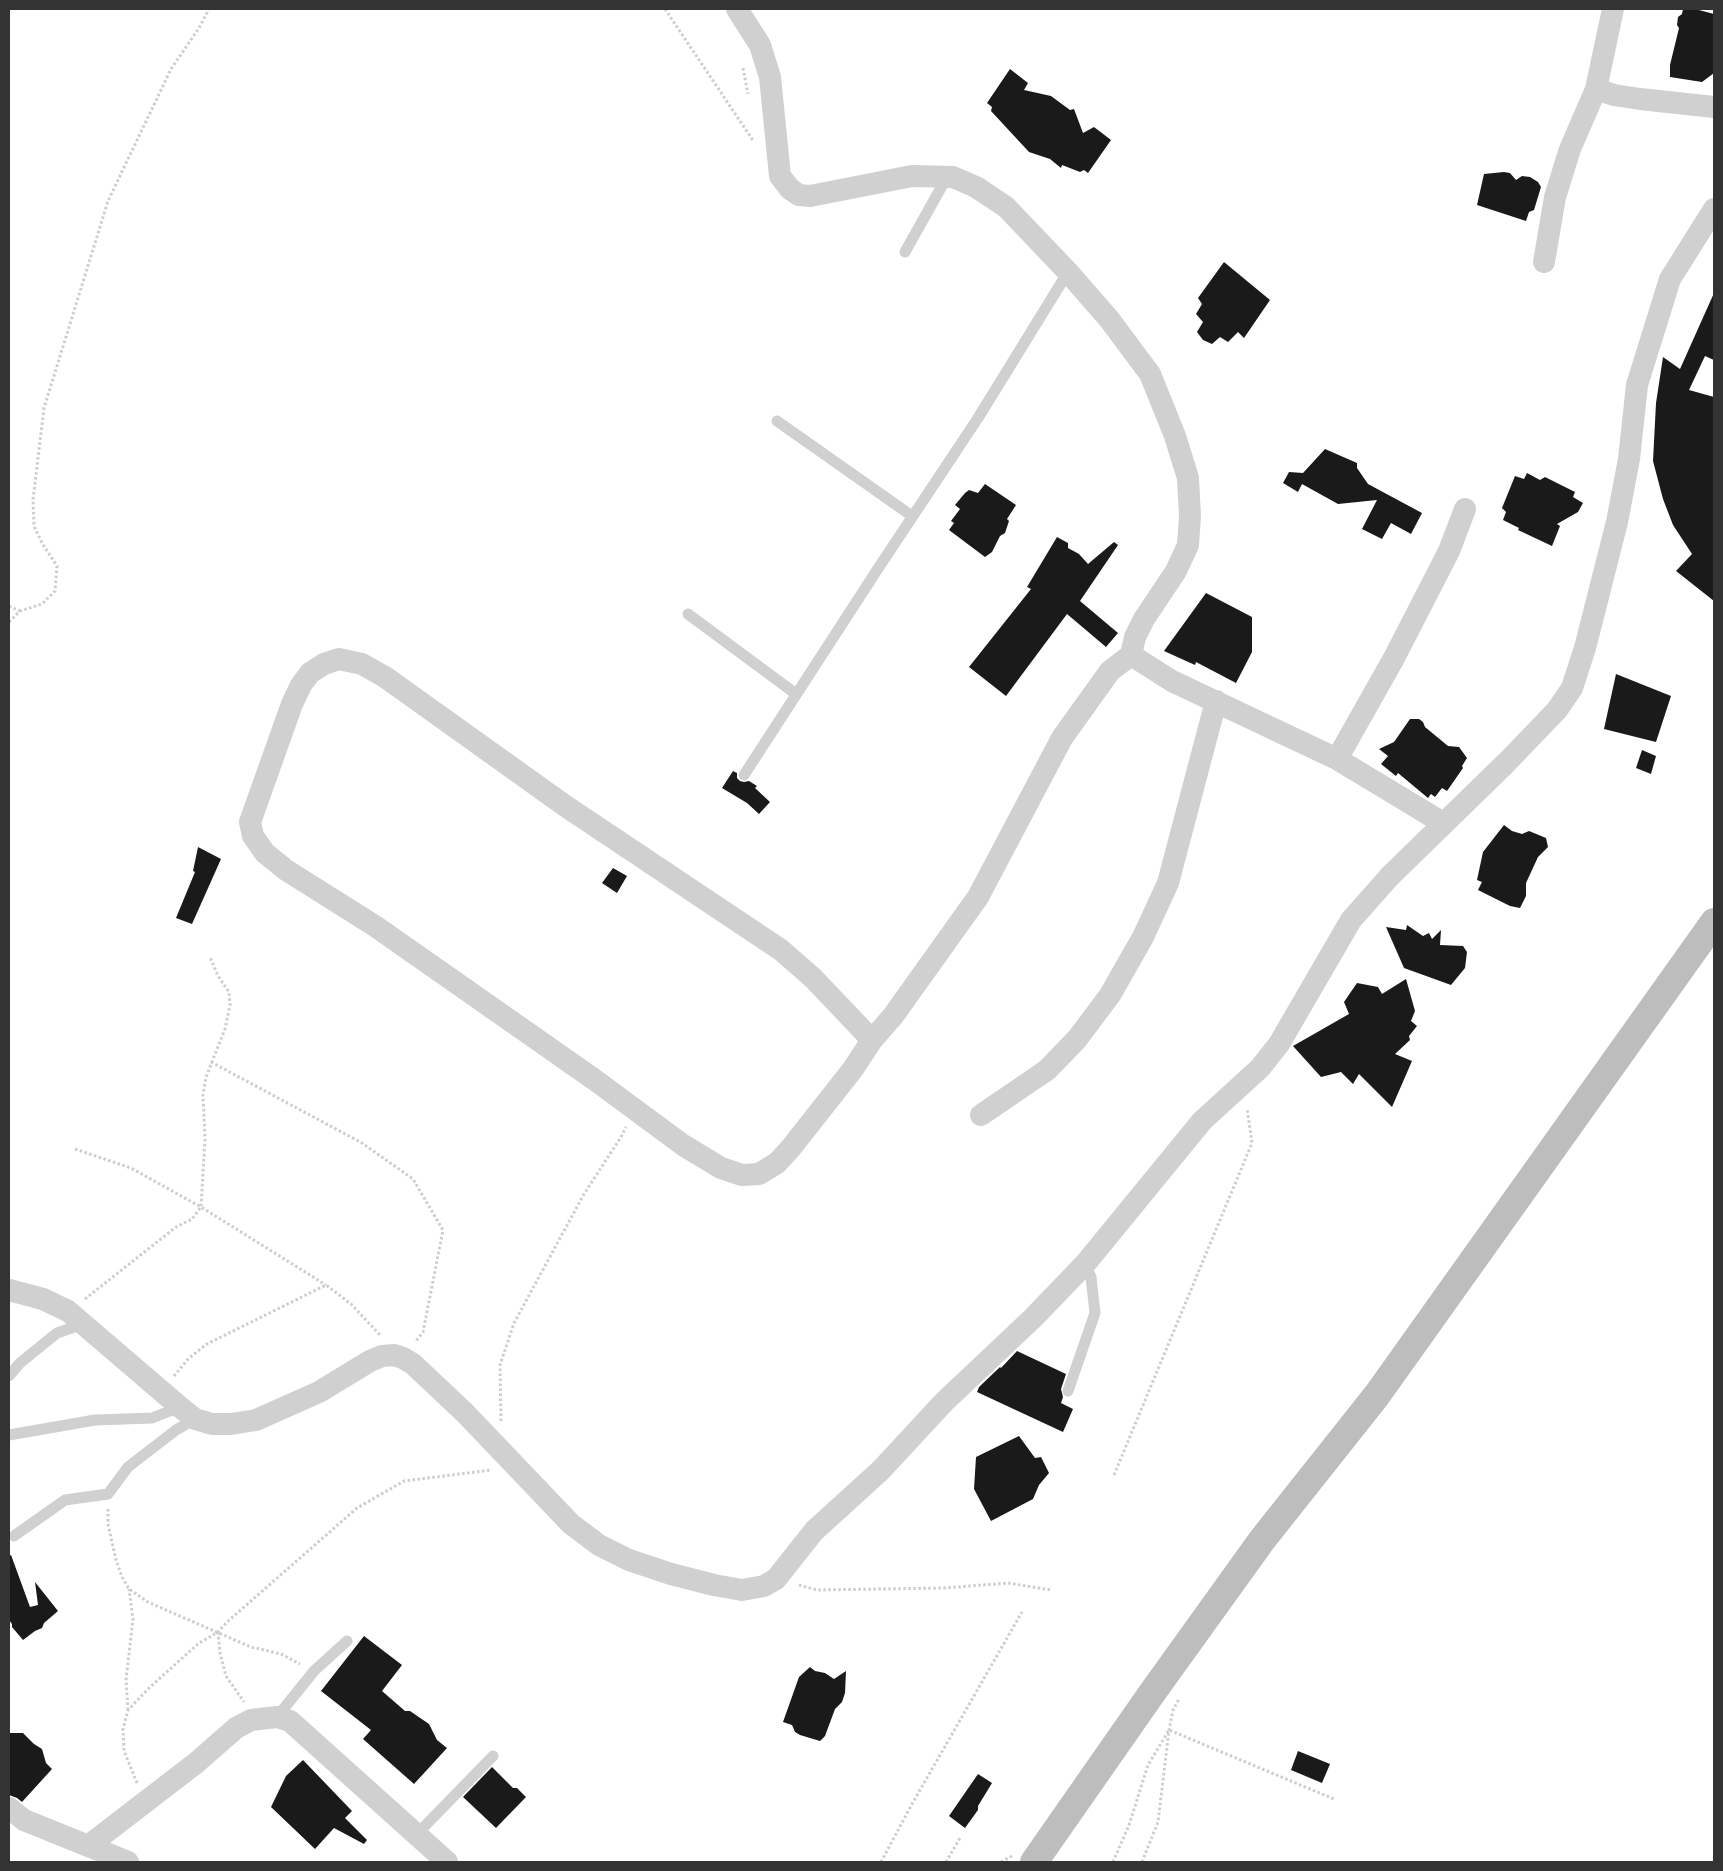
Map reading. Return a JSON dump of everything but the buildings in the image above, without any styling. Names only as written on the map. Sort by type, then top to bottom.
[{"type":"street","points":[[737,9],[760,44],[770,77],[780,176],[790,189],[800,195],[810,196],[912,176],[953,177],[976,187],[1006,207],[1068,272],[1109,319],[1150,374],[1176,436],[1188,478],[1190,516],[1188,545],[1176,571],[1144,619],[1135,637],[1132,655],[1110,670],[1062,738],[978,897],[894,1016],[872,1040],[853,1069],[790,1149],[777,1163],[759,1174],[742,1175],[721,1168],[684,1144],[375,926],[286,870],[265,853],[253,836],[250,822],[292,704],[301,685],[310,674],[324,664],[339,659],[362,664],[385,678],[564,805],[780,950],[813,978],[872,1040]]},
{"type":"street","points":[[1544,262],[1555,197],[1570,149],[1596,89],[1613,9]]},
{"type":"street","points":[[1596,89],[1640,99],[1714,107]]},
{"type":"street","points":[[9,1290],[43,1299],[76,1318],[180,1407],[212,1424],[231,1424],[256,1420],[320,1392],[370,1361],[382,1356],[394,1355],[403,1358],[413,1364],[465,1414],[571,1524],[599,1545],[629,1560],[671,1574],[742,1590],[764,1586],[776,1579],[814,1532],[881,1470],[944,1402],[1033,1318],[1085,1264],[1202,1121],[1244,1085],[1279,1044],[1352,920],[1390,876],[1442,823],[1507,762],[1557,710],[1572,688],[1585,648],[1617,522],[1629,459],[1637,385],[1670,278],[1714,209]]},
{"type":"street","points":[[1337,759],[1394,658],[1449,551],[1464,509]]},
{"type":"street","points":[[1132,655],[1172,681],[1337,759],[1442,823]]},
{"type":"street","points":[[981,1115],[1047,1070],[1077,1039],[1110,995],[1139,945],[1168,883],[1216,701]]},
{"type":"street","points":[[1034,1862],[1262,1540],[1377,1395],[1714,922]]},
{"type":"street","points":[[88,1846],[196,1763],[236,1728],[251,1720],[277,1717],[290,1721],[447,1862]]},
{"type":"street","points":[[9,1808],[24,1820],[128,1862]]},
{"type":"lane","points":[[905,252],[947,177]]},
{"type":"lane","points":[[744,775],[978,418],[1068,272]]},
{"type":"lane","points":[[777,420],[912,516]]},
{"type":"lane","points":[[688,614],[796,694]]},
{"type":"lane","points":[[1068,1391],[1095,1313],[1091,1277],[1085,1264]]},
{"type":"lane","points":[[9,1376],[20,1363],[76,1318]]},
{"type":"lane","points":[[9,1435],[95,1420],[152,1418],[180,1407]]},
{"type":"lane","points":[[14,1536],[65,1500],[108,1494],[128,1467],[176,1430],[180,1407]]},
{"type":"lane","points":[[277,1717],[314,1671],[347,1641]]},
{"type":"lane","points":[[418,1834],[493,1756]]},
{"type":"path","points":[[9,622],[20,611],[42,604],[55,591],[57,566],[42,543],[34,526],[33,500],[44,408],[105,210],[171,69],[209,9]]},
{"type":"path","points":[[665,9],[760,151],[777,152]]},
{"type":"path","points":[[743,66],[749,94]]},
{"type":"path","points":[[9,606],[20,611]]},
{"type":"path","points":[[76,1318],[176,1227],[192,1219],[201,1207],[205,1139],[203,1096],[211,1062],[225,1029],[230,1005],[229,992],[218,976],[210,957]]},
{"type":"path","points":[[75,1148],[131,1168],[201,1207],[326,1285],[351,1304],[403,1358],[423,1332],[443,1230],[414,1179],[362,1143],[211,1062]]},
{"type":"path","points":[[1114,1475],[1252,1143],[1244,1085]]},
{"type":"path","points":[[504,1454],[500,1404],[500,1365],[514,1323],[584,1194],[621,1137],[634,1108]]},
{"type":"path","points":[[180,1407],[174,1375],[189,1358],[207,1344],[326,1285]]},
{"type":"path","points":[[128,1710],[149,1688],[199,1643],[218,1632],[357,1508],[404,1481],[490,1470],[521,1472]]},
{"type":"path","points":[[108,1494],[108,1524],[112,1542],[122,1577],[129,1588],[148,1602],[251,1647],[281,1654],[314,1671]]},
{"type":"path","points":[[776,1579],[817,1590],[944,1588],[1008,1583],[1051,1590]]},
{"type":"path","points":[[129,1588],[133,1618],[126,1680],[128,1710],[123,1729],[124,1751],[145,1803]]},
{"type":"path","points":[[881,1862],[1022,1612]]},
{"type":"path","points":[[218,1632],[220,1653],[226,1676],[235,1692],[246,1705],[251,1720]]},
{"type":"path","points":[[1142,1862],[1158,1822],[1169,1730],[1173,1710],[1180,1695]]},
{"type":"path","points":[[1169,1730],[1334,1799]]},
{"type":"path","points":[[1113,1862],[1128,1825],[1148,1765],[1169,1730]]},
{"type":"path","points":[[946,1862],[960,1838]]}]
